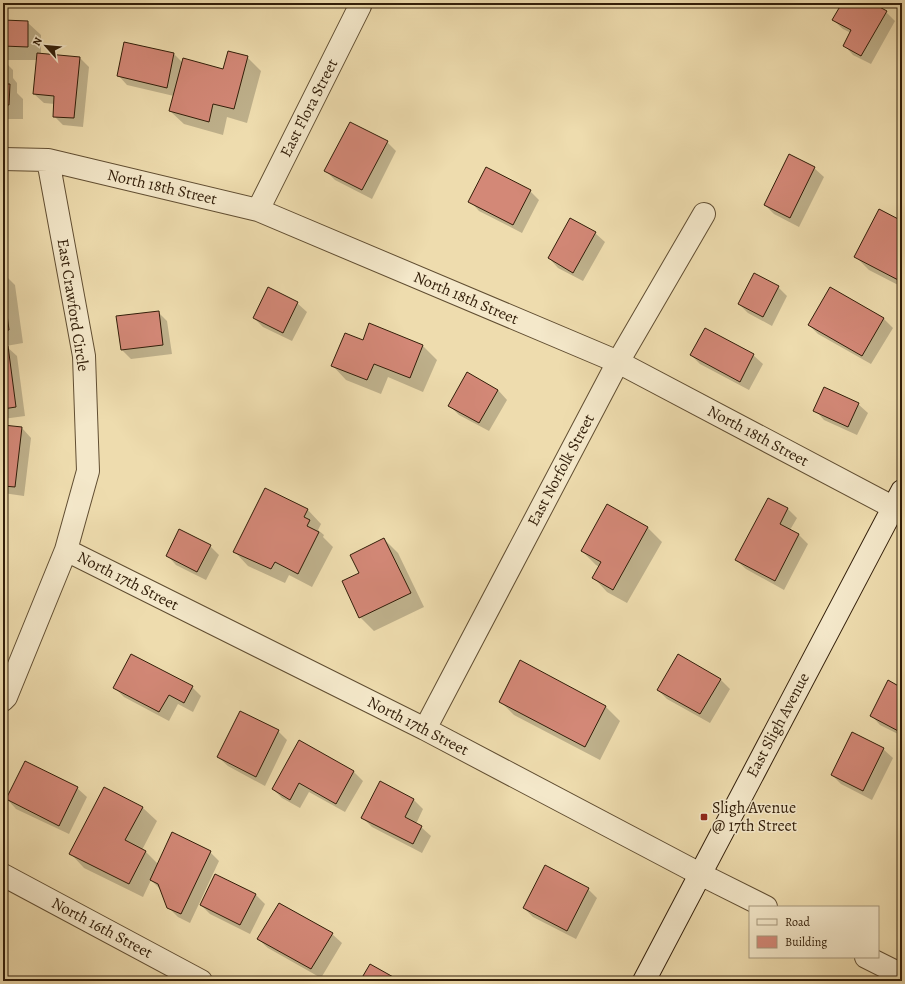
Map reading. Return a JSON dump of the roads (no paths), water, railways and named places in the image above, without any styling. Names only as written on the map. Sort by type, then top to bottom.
[{"type":"street","name":"East Flora Street","points":[[258,210],[360,6]]},
{"type":"street","name":"North 18th Street","points":[[3,159],[48,160],[258,210],[618,362],[899,503]]},
{"type":"street","name":"East Crawford Circle","points":[[4,697],[66,550],[88,471],[84,356],[48,160]]},
{"type":"street","name":"East Norfolk Street","points":[[425,729],[618,362],[704,214]]},
{"type":"street","name":"East Sligh Avenue","points":[[644,981],[899,503]]},
{"type":"street","name":"North 17th Street","points":[[66,550],[425,729],[700,874],[764,906]]},
{"type":"street","name":"North 16th Street","points":[[3,875],[192,979]]},
{"type":"street","points":[[868,958],[902,975]]},
{"type":"place","name":"Sligh Avenue @ 17th Street","points":[[704,817]]}]
